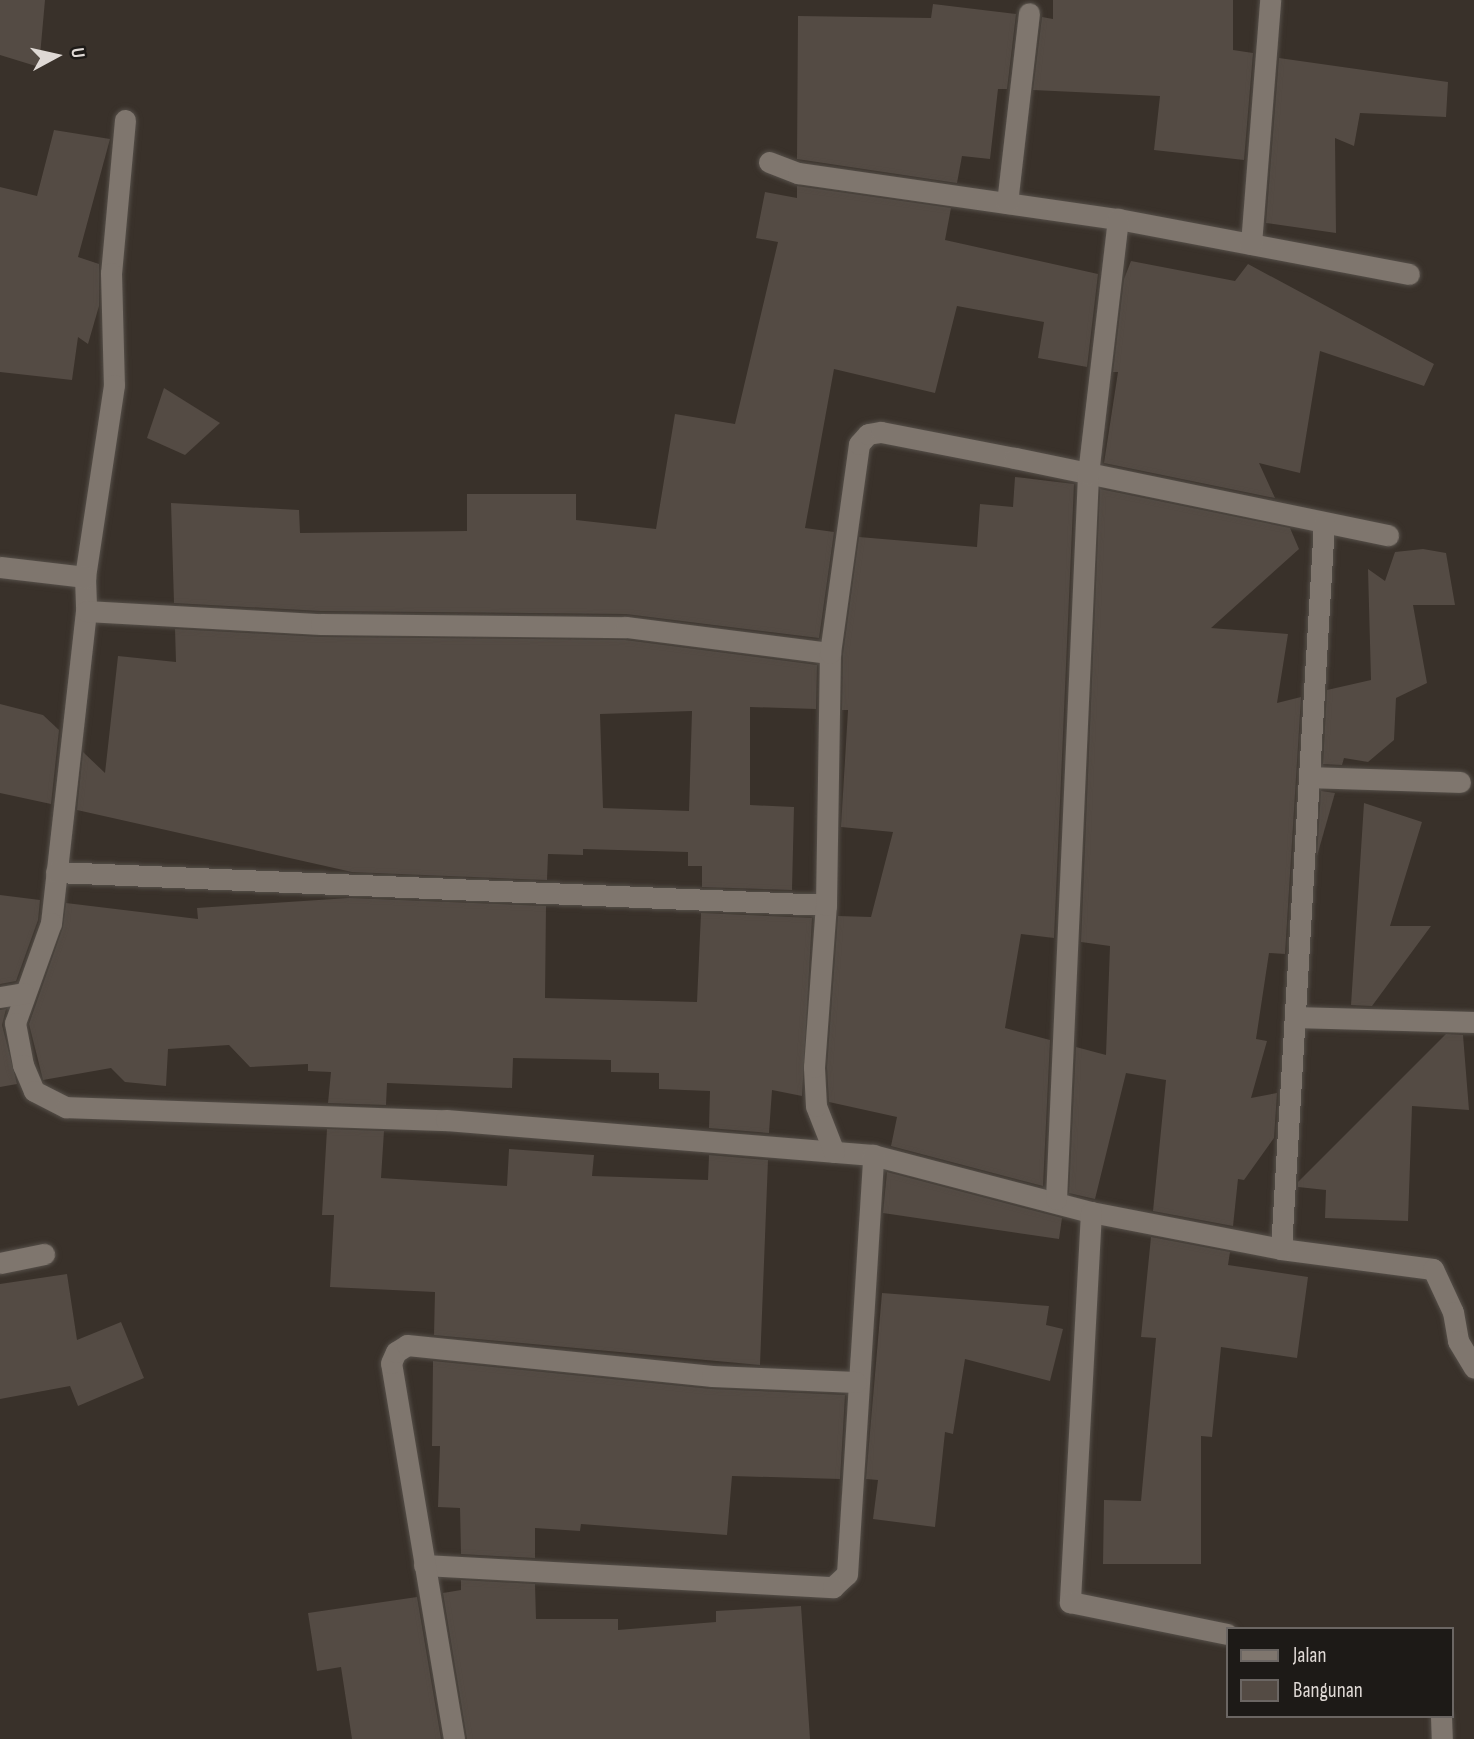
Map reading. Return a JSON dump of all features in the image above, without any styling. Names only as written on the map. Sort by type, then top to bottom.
[{"type":"street","points":[[1251,244],[1270,0]]},
{"type":"street","points":[[1007,203],[1029,13]]},
{"type":"street","points":[[125,120],[111,273],[114,386],[85,577],[86,611],[51,923],[15,1023],[23,1065],[34,1091],[66,1107],[446,1120],[873,1155],[1056,1199],[1091,1212],[1281,1249],[1433,1269],[1453,1312],[1458,1341],[1474,1368]]},
{"type":"street","points":[[769,162],[798,173],[1118,219],[1409,274]]},
{"type":"street","points":[[1056,1199],[1088,474],[1118,219]]},
{"type":"street","points":[[834,1152],[816,1106],[814,1067],[826,905],[830,653],[859,444],[868,434],[881,432],[1388,536]]},
{"type":"street","points":[[1281,1249],[1324,523]]},
{"type":"street","points":[[0,567],[85,577]]},
{"type":"street","points":[[86,611],[321,624],[626,627],[830,653]]},
{"type":"street","points":[[1310,777],[1460,782]]},
{"type":"street","points":[[57,872],[826,905]]},
{"type":"street","points":[[0,997],[24,993]]},
{"type":"street","points":[[1295,1017],[1474,1021]]},
{"type":"street","points":[[424,1565],[833,1587],[847,1574],[856,1382],[873,1155]]},
{"type":"street","points":[[1091,1212],[1070,1602],[1226,1634]]},
{"type":"street","points":[[0,1263],[44,1254]]},
{"type":"street","points":[[454,1739],[391,1363],[396,1352],[407,1345],[712,1376],[856,1382]]},
{"type":"street","points":[[1441,1718],[1443,1739]]},
{"type":"building","points":[[0,0],[45,0],[39,67],[0,55]]},
{"type":"building","points":[[1053,0],[1233,0],[1233,50],[1253,53],[1244,160],[1154,150],[1160,96],[1033,90],[1042,17],[1053,19]]},
{"type":"building","points":[[933,4],[1016,14],[1007,89],[998,89],[990,159],[962,156],[957,183],[797,159],[798,16],[931,18]]},
{"type":"building","points":[[1279,58],[1448,82],[1446,117],[1360,113],[1354,146],[1335,138],[1336,233],[1266,223]]},
{"type":"building","points":[[54,130],[110,139],[78,257],[99,264],[99,306],[88,344],[78,337],[72,380],[0,372],[0,187],[37,196]]},
{"type":"building","points":[[797,186],[951,208],[945,240],[1098,274],[1087,367],[1038,358],[1044,322],[957,306],[935,393],[834,369],[805,528],[834,532],[819,638],[626,614],[321,611],[174,603],[171,503],[299,510],[300,533],[467,531],[467,494],[576,494],[576,520],[656,529],[675,414],[735,424],[778,242],[756,238],[765,192],[797,198]]},
{"type":"building","points":[[1131,261],[1235,281],[1248,264],[1434,364],[1424,386],[1320,351],[1300,473],[1259,463],[1275,498],[1104,463],[1118,372],[1113,372],[1124,279]]},
{"type":"building","points":[[164,388],[220,423],[185,455],[147,438]]},
{"type":"building","points":[[1015,477],[1074,484],[1054,938],[1021,934],[1005,1028],[1050,1040],[1043,1186],[891,1146],[897,1117],[829,1102],[827,1067],[838,916],[871,917],[893,832],[841,827],[848,710],[842,710],[843,654],[859,537],[977,547],[980,504],[1013,507]]},
{"type":"building","points":[[1100,489],[1290,528],[1299,549],[1211,628],[1288,634],[1277,703],[1301,697],[1285,954],[1269,953],[1256,1039],[1267,1041],[1251,1098],[1277,1093],[1274,1138],[1244,1180],[1238,1179],[1233,1226],[1153,1211],[1166,1080],[1126,1073],[1095,1199],[1069,1193],[1076,1047],[1106,1055],[1110,946],[1081,942]]},
{"type":"building","points":[[1423,549],[1446,553],[1455,605],[1413,605],[1427,683],[1396,698],[1394,740],[1368,762],[1344,758],[1342,765],[1323,764],[1327,690],[1371,680],[1368,569],[1385,581],[1395,552]]},
{"type":"building","points":[[175,629],[321,637],[625,640],[817,665],[816,709],[750,707],[750,805],[794,807],[792,890],[702,887],[702,866],[688,866],[688,852],[583,849],[583,855],[548,854],[547,880],[352,872],[77,810],[83,752],[105,773],[118,656],[176,662]],"holes":[[[692,711],[689,811],[603,808],[600,714]]]},
{"type":"building","points":[[0,704],[43,715],[59,730],[51,804],[0,793]]},
{"type":"building","points":[[1321,791],[1335,793],[1317,856]]},
{"type":"building","points":[[1364,803],[1422,822],[1390,926],[1431,926],[1372,1006],[1351,1005]]},
{"type":"building","points":[[0,895],[40,900],[38,920],[16,981],[0,984]]},
{"type":"building","points":[[349,898],[546,906],[545,998],[697,1002],[701,913],[812,918],[802,1096],[772,1090],[769,1133],[709,1128],[710,1091],[659,1089],[659,1073],[611,1072],[611,1060],[513,1058],[512,1088],[387,1083],[386,1105],[328,1103],[331,1072],[308,1071],[308,1064],[250,1067],[229,1045],[168,1049],[166,1086],[125,1082],[111,1068],[43,1080],[29,1024],[63,927],[66,903],[198,919],[197,908]]},
{"type":"building","points":[[6,1009],[2,1025],[17,1084],[0,1087],[0,1010]]},
{"type":"building","points":[[1446,1034],[1463,1035],[1469,1110],[1412,1106],[1408,1221],[1325,1218],[1326,1190],[1298,1187],[1298,1182]]},
{"type":"building","points":[[327,1129],[384,1131],[381,1178],[507,1186],[509,1149],[594,1155],[592,1176],[708,1180],[709,1155],[768,1160],[760,1365],[434,1335],[435,1292],[330,1287],[334,1215],[322,1215]]},
{"type":"building","points":[[887,1172],[1062,1218],[1059,1239],[883,1213]]},
{"type":"building","points":[[1151,1237],[1230,1252],[1228,1265],[1308,1277],[1297,1358],[1221,1347],[1212,1437],[1201,1436],[1201,1564],[1103,1564],[1104,1500],[1141,1501],[1156,1338],[1141,1337]]},
{"type":"building","points":[[67,1274],[77,1340],[121,1322],[144,1378],[78,1406],[70,1386],[0,1399],[0,1284]]},
{"type":"building","points":[[882,1293],[1049,1306],[1046,1325],[1063,1329],[1050,1381],[965,1359],[953,1434],[945,1432],[935,1527],[873,1519],[878,1480],[866,1479]]},
{"type":"building","points":[[433,1361],[711,1389],[845,1395],[840,1479],[732,1476],[727,1535],[581,1524],[580,1531],[535,1528],[535,1558],[461,1554],[460,1508],[438,1507],[440,1446],[432,1446]]},
{"type":"building","points":[[461,1580],[535,1584],[536,1619],[618,1619],[618,1630],[716,1622],[716,1611],[801,1606],[810,1739],[467,1739],[443,1593],[461,1590]]},
{"type":"building","points":[[417,1597],[441,1739],[352,1739],[341,1667],[317,1671],[308,1613]]}]
